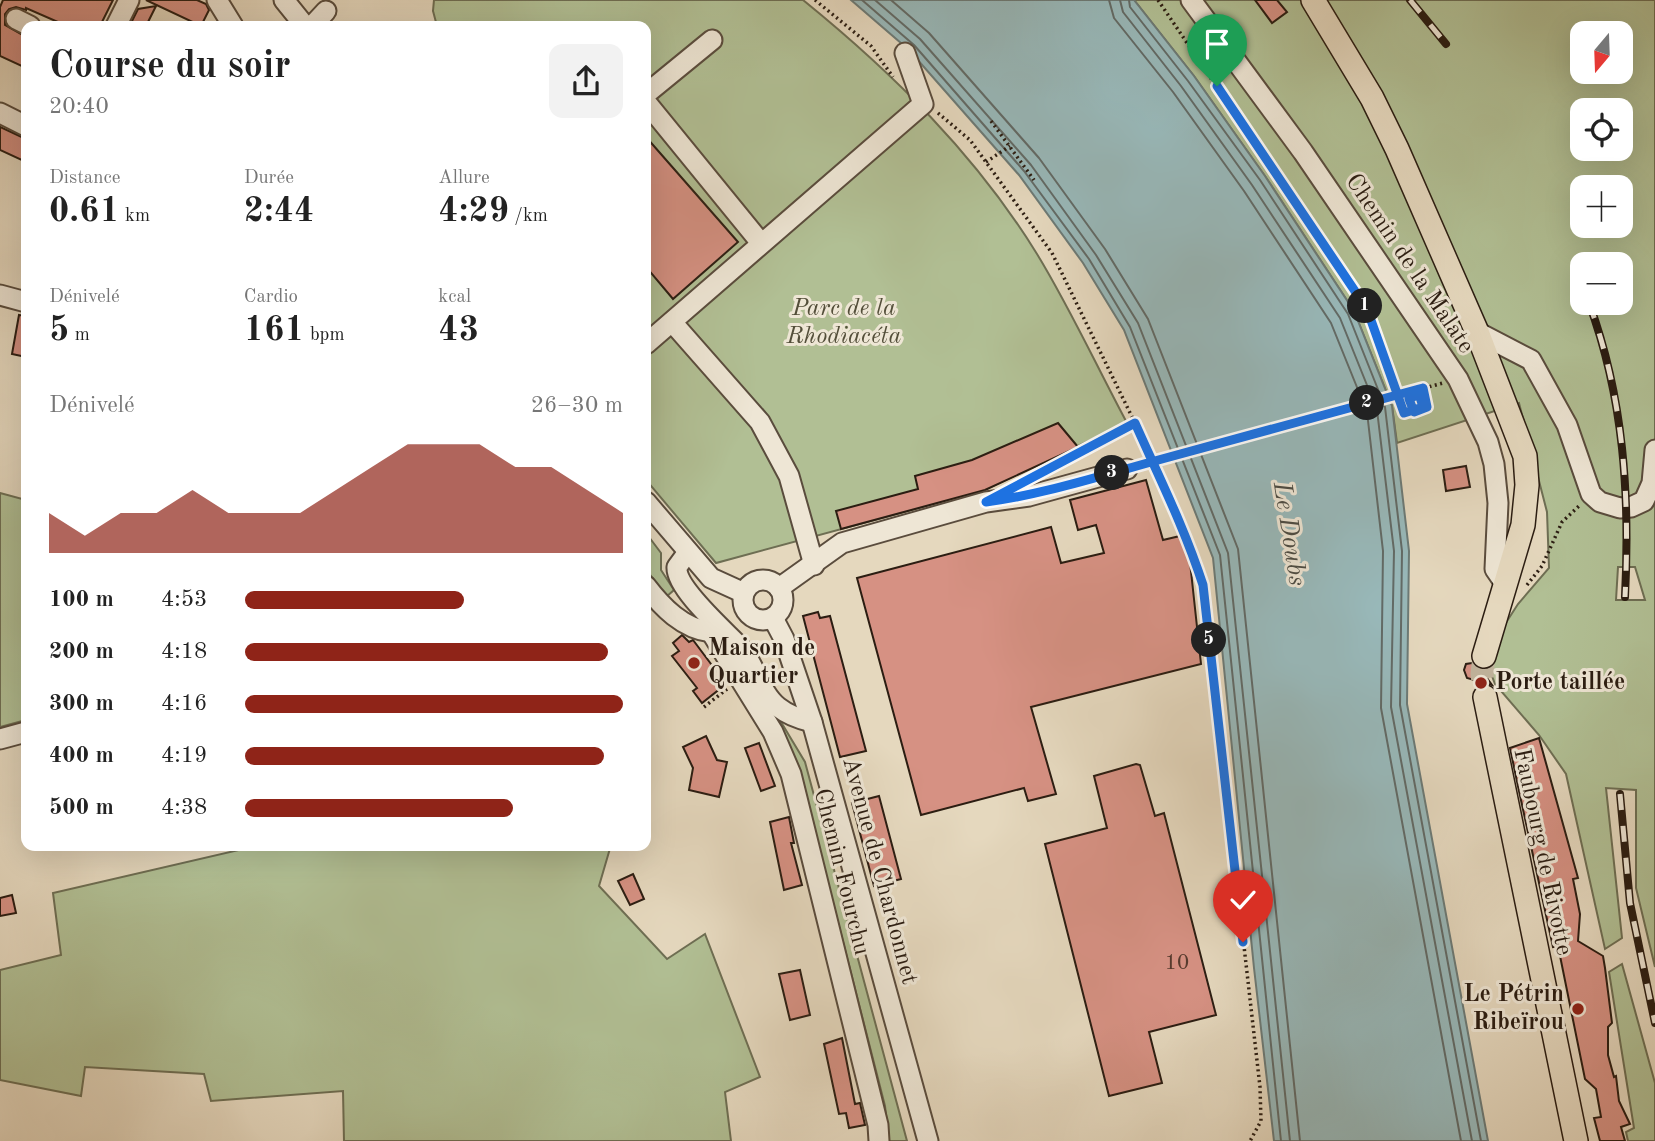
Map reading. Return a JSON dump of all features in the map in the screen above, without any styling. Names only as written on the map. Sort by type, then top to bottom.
[{"type":"main road","points":[[1313,0],[1372,98],[1477,332],[1525,456],[1527,485],[1516,586],[1493,621],[1484,656]]},
{"type":"main road","name":"Faubourg de Rivotte","points":[[1485,697],[1576,1141]]},
{"type":"street","points":[[118,21],[129,0]]},
{"type":"street","points":[[216,0],[230,21]]},
{"type":"street","points":[[284,0],[301,21]]},
{"type":"street","name":"Chemin de la Malate","points":[[1191,0],[1303,152],[1488,442],[1494,464],[1498,503],[1495,569],[1516,586]]},
{"type":"street","points":[[317,21],[326,11]]},
{"type":"street","points":[[651,90],[712,40]]},
{"type":"street","points":[[651,340],[923,104],[905,52]]},
{"type":"street","points":[[651,109],[761,243]]},
{"type":"street","points":[[0,113],[21,124]]},
{"type":"street","points":[[0,295],[21,301]]},
{"type":"street","points":[[672,322],[760,422],[789,476],[814,565]]},
{"type":"street","points":[[1477,332],[1531,360],[1566,425],[1586,484],[1600,502],[1620,508],[1631,507],[1644,501],[1652,483],[1655,450]]},
{"type":"street","points":[[779,588],[842,543],[986,502],[1029,496],[1128,469]]},
{"type":"street","points":[[651,508],[711,578],[744,593]]},
{"type":"street","points":[[688,552],[677,567],[676,573],[713,629],[742,649],[775,705],[796,719],[812,722]]},
{"type":"street","points":[[763,580],[779,588],[784,601],[782,608],[773,618],[759,620],[747,613],[744,593],[752,583],[763,580]]},
{"type":"street","points":[[651,592],[671,614],[701,631],[713,629]]},
{"type":"street","name":"Avenue de Chardonnet","points":[[773,618],[784,639],[812,722],[928,1141]]},
{"type":"street","name":"Chemin Fourchu","points":[[713,629],[773,733],[792,774],[878,1125],[879,1141]]},
{"type":"street","points":[[0,739],[21,733]]},
{"type":"path","points":[[815,0],[871,46],[899,86]]},
{"type":"path","points":[[1158,0],[1367,309],[1404,413],[1423,407],[1419,394],[1409,399],[1414,412],[1427,407],[1423,388]]},
{"type":"path","points":[[923,104],[970,140],[1052,253],[1135,423],[1191,546],[1203,585],[1260,1087],[1261,1121],[1250,1141]]},
{"type":"path","points":[[992,121],[1034,180]]},
{"type":"path","points":[[986,162],[1010,146]]},
{"type":"path","points":[[1128,469],[1451,381]]},
{"type":"path","points":[[1043,472],[1135,423]]},
{"type":"path","points":[[1516,586],[1542,566],[1562,522]]},
{"type":"path","points":[[704,707],[714,699]]},
{"type":"green space","name":"Parc de la Rhodiacéta","points":[[434,0],[803,0],[901,86],[960,149],[987,183],[1049,274],[1127,423],[982,491],[716,563],[651,486],[651,21],[436,21]]},
{"type":"green space","points":[[1134,0],[1655,0],[1655,967],[1636,888],[1636,790],[1606,788],[1622,938],[1605,949],[1566,774],[1539,735],[1495,684],[1490,671],[1500,632],[1518,604],[1549,568],[1547,512],[1519,403],[1397,443],[1392,406],[1354,311],[1265,176],[1194,76]],"holes":[[[1618,567],[1635,567],[1645,600],[1616,600]]]},
{"type":"green space","points":[[0,493],[21,499],[21,721],[0,727]]},
{"type":"green space","points":[[651,540],[661,553],[661,570],[674,590],[666,597],[651,576]]},
{"type":"green space","points":[[778,717],[805,762],[907,1141],[889,1141],[885,1106],[806,797]]},
{"type":"green space","points":[[234,851],[609,851],[599,886],[667,959],[705,934],[760,1077],[725,1092],[731,1141],[344,1141],[343,1091],[211,1101],[204,1074],[85,1067],[81,1096],[0,1080],[0,970],[61,955],[53,893]]},
{"type":"green space","points":[[1622,964],[1655,1083],[1655,1141],[1628,1141],[1626,1132],[1634,1128],[1609,972]]},
{"type":"water","name":"Le Doubs","points":[[851,0],[1134,0],[1194,76],[1265,176],[1354,311],[1392,406],[1409,551],[1407,704],[1488,1141],[1274,1141],[1213,558],[1124,330],[1083,263],[1019,175],[909,50]]},
{"type":"building","points":[[3,0],[113,0],[102,21],[56,21],[26,8],[9,9],[5,14],[5,25],[21,34],[21,66],[0,56],[0,7]]},
{"type":"building","points":[[146,0],[197,0],[206,4],[209,10],[204,21],[190,21]]},
{"type":"building","points":[[1255,0],[1277,0],[1287,12],[1272,23]]},
{"type":"building","points":[[156,6],[148,21],[132,21],[138,9]]},
{"type":"building","points":[[0,127],[21,137],[21,160],[0,150]]},
{"type":"building","points":[[651,143],[738,242],[673,299],[651,273]]},
{"type":"building","points":[[19,315],[21,315],[21,356],[12,354]]},
{"type":"building","points":[[1058,423],[1078,447],[985,490],[841,529],[836,511],[918,489],[915,476],[972,460]]},
{"type":"building","points":[[1466,466],[1470,487],[1446,491],[1443,470]]},
{"type":"building","points":[[1146,480],[1163,540],[1180,536],[1190,562],[1201,664],[1031,707],[1056,794],[1028,801],[1024,788],[921,815],[857,578],[1051,527],[1061,563],[1104,553],[1096,525],[1078,530],[1070,500]]},
{"type":"building","points":[[818,612],[820,618],[830,616],[866,751],[840,757],[803,616]]},
{"type":"building","name":"Maison de Quartier","points":[[682,635],[689,642],[693,640],[726,684],[702,703],[693,691],[697,688],[672,656],[679,651],[673,643]]},
{"type":"building","points":[[1472,663],[1492,685],[1467,678],[1464,670],[1466,664]]},
{"type":"building","points":[[706,736],[717,760],[727,762],[719,797],[689,790],[693,768],[683,747]]},
{"type":"building","points":[[1539,738],[1578,878],[1573,879],[1580,914],[1578,941],[1603,956],[1612,1023],[1608,1027],[1608,1055],[1614,1077],[1616,1076],[1619,1101],[1630,1124],[1621,1127],[1625,1141],[1600,1141],[1594,1118],[1601,1117],[1596,1089],[1585,1079],[1558,946],[1553,947],[1519,791],[1510,748]]},
{"type":"building","points":[[759,743],[775,786],[761,791],[745,748]]},
{"type":"building","points":[[1140,765],[1155,816],[1164,813],[1216,1015],[1149,1032],[1162,1083],[1109,1096],[1045,844],[1107,828],[1094,776]]},
{"type":"building","points":[[879,796],[901,879],[874,886],[852,803]]},
{"type":"building","points":[[789,817],[794,843],[791,843],[802,885],[784,890],[770,822]]},
{"type":"building","points":[[633,874],[644,899],[630,905],[618,881]]},
{"type":"building","points":[[12,895],[16,913],[0,916],[0,898]]},
{"type":"building","points":[[800,970],[810,1015],[790,1020],[779,974]]},
{"type":"building","points":[[842,1038],[855,1104],[860,1103],[865,1125],[849,1128],[846,1113],[839,1114],[824,1044]]},
{"type":"tunnel","points":[[1484,656],[1482,674],[1485,697]]},
{"type":"railway","points":[[1410,0],[1446,44]]},
{"type":"railway","points":[[1593,315],[1610,375],[1622,448],[1626,522],[1625,597]]},
{"type":"railway","points":[[1620,794],[1630,903],[1655,1023]]},
{"type":"place","name":"Maison de Quartier","points":[[694,663]]},
{"type":"place","name":"Porte taillée","points":[[1481,683]]},
{"type":"place","name":"Le Pétrin Ribeïrou","points":[[1578,1009]]},
{"type":"route","points":[[1217,86],[1367,309],[1385,361],[1404,413],[1423,407],[1419,394],[1409,399],[1414,412],[1427,407],[1423,388],[1419,389],[1325,415],[1230,441],[1136,467],[1029,496],[986,502],[1135,423],[1177,517],[1191,546],[1203,585],[1243,942]]}]
